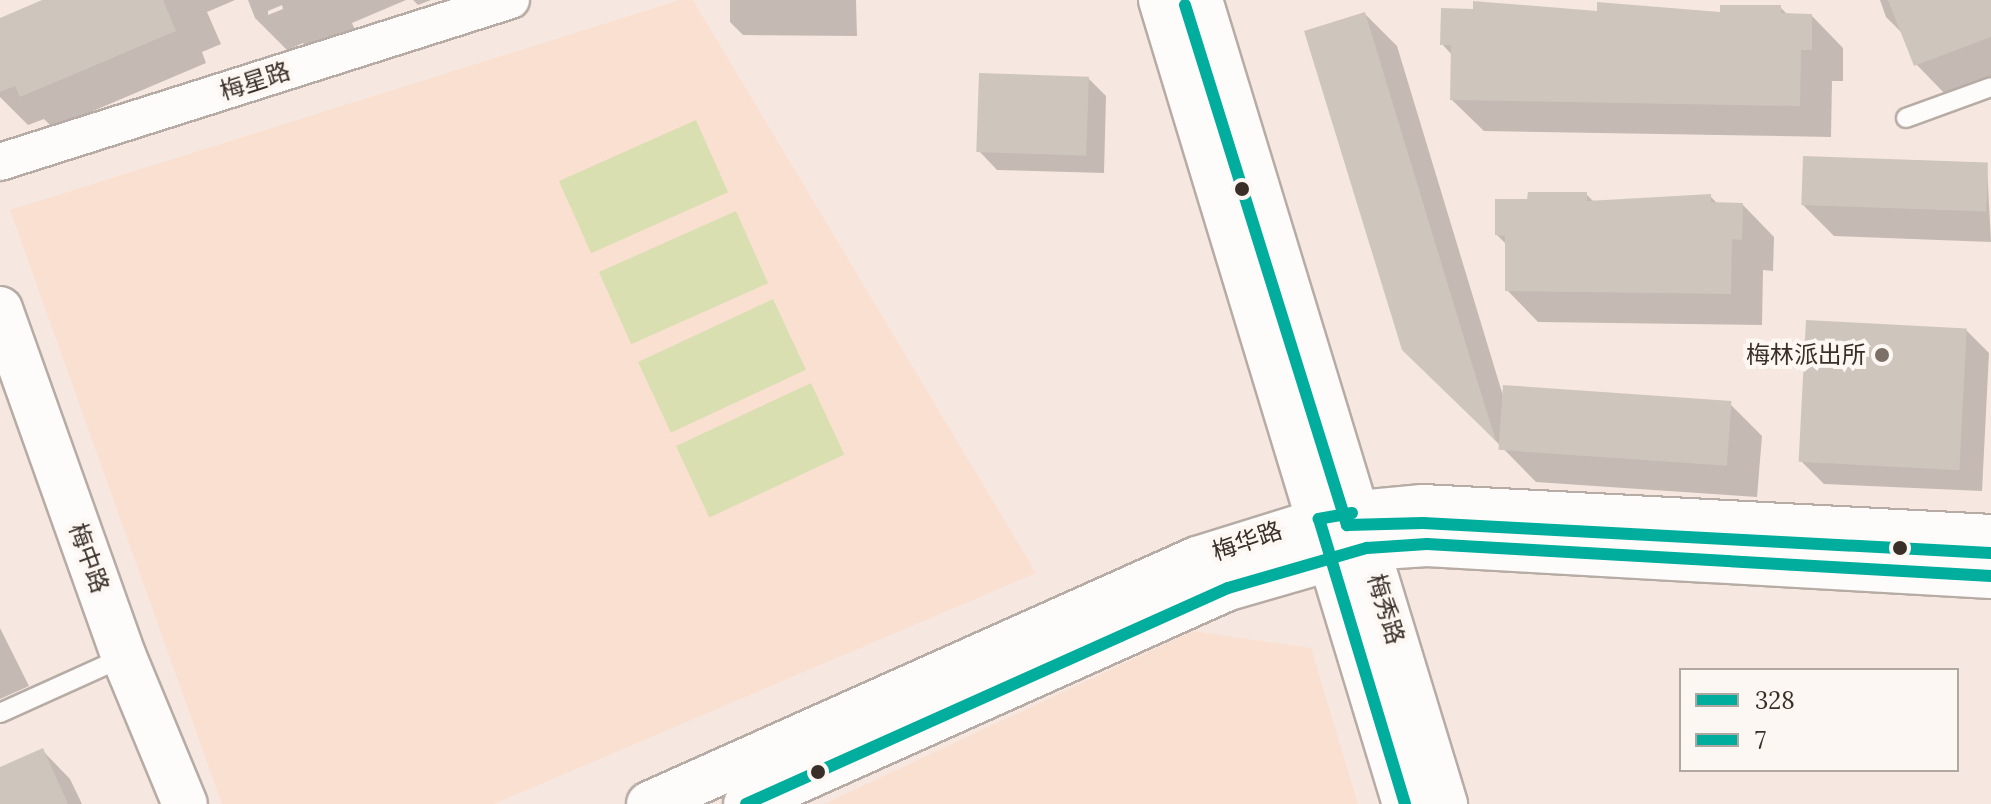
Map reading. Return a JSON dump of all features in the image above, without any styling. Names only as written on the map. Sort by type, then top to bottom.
[{"type":"main road","name":"梅秀路","points":[[1161,0],[1343,534],[1445,804]]},
{"type":"main road","name":"梅秀路","points":[[1200,0],[1343,534],[1405,804]]},
{"type":"main road","name":"梅中路","points":[[0,309],[124,657],[185,804]]},
{"type":"main road","name":"梅华路","points":[[746,804],[1343,534],[1423,507],[1991,537]]},
{"type":"main road","name":"梅华路","points":[[649,804],[1197,559],[1343,534],[1427,544],[1991,576]]},
{"type":"street","name":"梅星路","points":[[0,162],[511,0]]},
{"type":"lane","points":[[1906,118],[1991,87]]},
{"type":"lane","points":[[0,713],[124,657]]},
{"type":"shaded area","points":[[680,0],[693,0],[1036,573],[494,804],[222,804],[10,210]]},
{"type":"shaded area","points":[[1193,631],[1311,648],[1358,804],[824,804]]},
{"type":"green space","points":[[696,120],[728,192],[591,253],[559,181]]},
{"type":"green space","points":[[736,211],[768,283],[631,344],[599,272]]},
{"type":"green space","points":[[773,299],[806,370],[671,433],[638,362]]},
{"type":"green space","points":[[811,383],[844,455],[709,518],[676,446]]},
{"type":"building","points":[[42,0],[163,0],[176,31],[20,97],[15,86],[0,92],[0,18]]},
{"type":"building","points":[[1888,0],[1991,0],[1991,37],[1914,66]]},
{"type":"building","points":[[1473,1],[1597,11],[1597,2],[1720,12],[1720,5],[1781,5],[1781,13],[1812,14],[1812,50],[1801,50],[1800,106],[1450,100],[1451,45],[1440,45],[1441,8],[1473,9]]},
{"type":"building","points":[[1365,12],[1496,441],[1402,350],[1304,31]]},
{"type":"building","points":[[979,73],[1089,77],[1086,156],[976,152]]},
{"type":"building","points":[[1803,156],[1988,162],[1986,211],[1801,205]]},
{"type":"building","points":[[1528,192],[1587,192],[1587,201],[1711,194],[1711,202],[1743,203],[1742,240],[1732,239],[1731,294],[1505,291],[1505,236],[1495,235],[1495,199],[1527,199]]},
{"type":"building","points":[[1806,320],[1967,328],[1959,470],[1799,462]]},
{"type":"building","points":[[1503,385],[1731,401],[1727,466],[1498,450]]},
{"type":"building","points":[[43,748],[68,804],[0,804],[0,767]]},
{"type":"transit line","name":"7","points":[[1185,5],[1347,525],[1423,523],[1990,553]]},
{"type":"transit line","name":"328","points":[[1352,513],[1319,519],[1405,804]]},
{"type":"transit line","name":"328","points":[[746,804],[1228,588],[1367,548],[1427,544],[1991,576]]},
{"type":"place","name":"梅林派出所","points":[[1882,355]]}]
